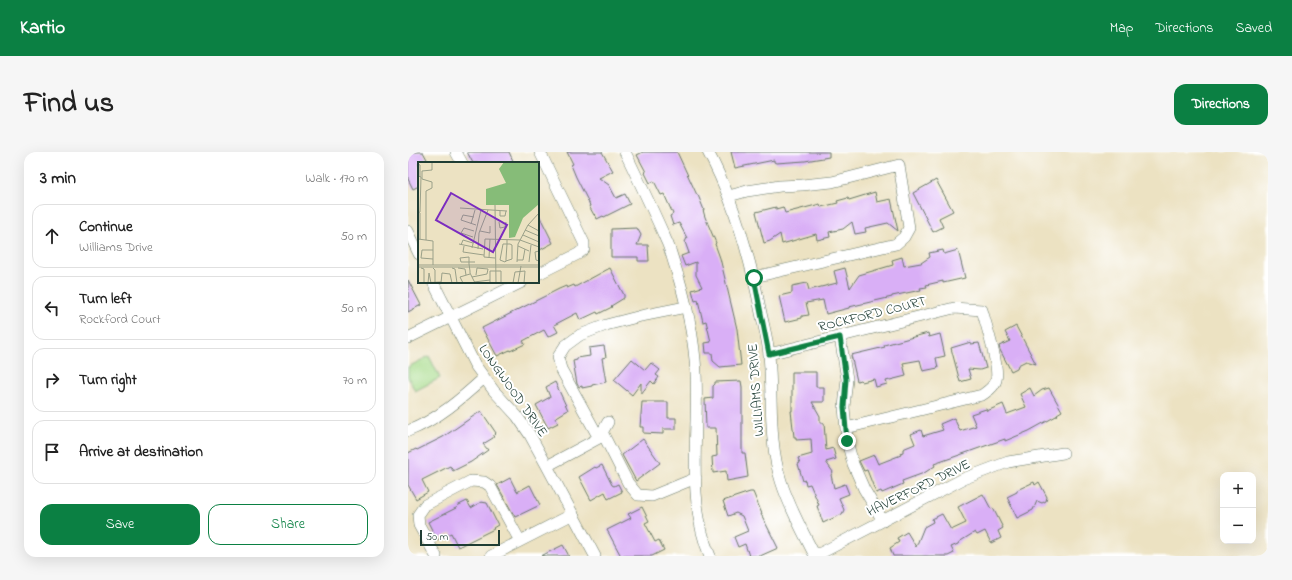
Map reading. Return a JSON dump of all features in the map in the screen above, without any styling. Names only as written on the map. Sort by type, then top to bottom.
[{"type":"street","points":[[456,152],[461,162]]},
{"type":"street","points":[[539,274],[570,259],[584,249],[582,237],[540,152]]},
{"type":"street","points":[[625,152],[667,241],[689,318],[696,373],[696,495],[699,523],[710,556]]},
{"type":"street","name":"WILLIAMS DRIVE","points":[[708,152],[729,196],[754,278],[769,354],[772,432],[781,482],[815,556]]},
{"type":"street","points":[[729,196],[747,191],[780,186],[802,186],[832,182],[899,165],[909,228],[904,237],[896,244],[754,278]]},
{"type":"street","points":[[408,231],[418,252]]},
{"type":"street","name":"LONGWOOD DRIVE","points":[[433,283],[475,365],[494,391],[517,416],[530,436],[596,556]]},
{"type":"street","points":[[408,338],[519,283]]},
{"type":"street","points":[[686,307],[606,325],[580,335],[566,346],[558,357],[561,369],[628,483],[638,495],[652,496],[696,478]]},
{"type":"street","name":"ROCKFORD COURT","points":[[769,354],[954,308],[982,310],[997,368],[997,379],[990,389],[982,395],[846,428]]},
{"type":"street","points":[[840,337],[846,379],[844,407],[847,441],[853,464],[864,489],[883,520]]},
{"type":"street","points":[[408,431],[433,418],[458,401],[484,378]]},
{"type":"street","points":[[547,466],[600,435],[608,422]]},
{"type":"street","name":"HAVERFORD DRIVE","points":[[815,556],[963,478],[1008,462],[1063,453]]},
{"type":"street","points":[[436,556],[420,525],[418,515],[425,505],[472,481],[478,480],[490,486],[520,541]]},
{"type":"street","points":[[491,556],[573,514]]},
{"type":"green space","points":[[429,356],[440,378],[415,391],[408,377],[408,367]]},
{"type":"building","points":[[408,152],[423,152],[428,162],[418,162],[418,186],[413,189],[408,179]]},
{"type":"building","points":[[467,152],[509,152],[514,162],[472,162]]},
{"type":"building","points":[[567,152],[602,152],[613,171],[599,178],[609,185],[616,198],[625,194],[630,204],[597,219],[589,206],[589,203],[576,177],[571,165],[573,164]]},
{"type":"building","points":[[643,152],[677,152],[698,195],[720,258],[737,329],[741,365],[720,367],[713,361],[712,353],[706,353],[705,343],[711,342],[706,321],[703,322],[698,300],[695,301],[692,290],[702,287],[696,275],[696,262],[685,266],[681,256],[689,253],[685,242],[687,238],[679,223],[673,225],[670,216],[673,214],[664,194],[661,195],[654,181],[650,183],[637,155]]},
{"type":"building","points":[[731,152],[829,152],[829,157],[805,161],[776,163],[774,160],[735,168]]},
{"type":"building","points":[[936,180],[953,211],[939,218],[943,227],[933,232],[913,193]]},
{"type":"building","points":[[875,192],[877,202],[891,199],[898,231],[888,223],[865,228],[866,232],[855,234],[852,222],[843,229],[829,232],[830,237],[817,240],[816,234],[782,244],[780,234],[764,243],[756,212],[776,207],[776,209],[783,207],[785,213],[820,204],[821,207],[838,203],[837,201],[848,198],[849,200]]},
{"type":"building","points":[[539,215],[553,243],[539,250]]},
{"type":"building","points":[[637,228],[641,235],[637,245],[648,245],[649,261],[638,261],[638,257],[611,257],[611,229]]},
{"type":"building","points":[[943,250],[944,254],[958,250],[965,278],[926,285],[927,287],[920,288],[921,290],[892,296],[826,314],[823,300],[806,303],[809,315],[785,322],[779,296],[792,293],[792,286],[807,283],[809,290],[837,283],[834,271],[845,268],[850,288],[859,275],[893,265],[892,260],[902,257],[904,266],[921,263],[930,257],[929,253]]},
{"type":"building","points":[[610,268],[624,295],[624,298],[611,306],[612,307],[598,314],[597,312],[580,320],[577,313],[554,325],[558,332],[548,337],[544,330],[523,341],[525,344],[497,356],[482,328],[559,289],[574,285],[575,287]]},
{"type":"building","points":[[408,280],[421,305],[408,312]]},
{"type":"building","points":[[1016,326],[1036,364],[1026,361],[1011,371],[999,346],[1010,341],[1005,332]]},
{"type":"building","points":[[928,333],[929,337],[940,334],[945,356],[936,358],[938,368],[923,371],[920,360],[903,363],[906,376],[886,381],[887,384],[876,387],[874,379],[862,382],[860,380],[857,381],[851,355],[885,347],[884,345]]},
{"type":"building","points":[[971,342],[971,344],[979,343],[986,368],[980,370],[968,369],[971,379],[960,382],[951,348]]},
{"type":"building","points":[[604,346],[606,357],[602,358],[606,382],[582,388],[582,386],[579,387],[577,384],[573,361],[577,360],[577,358],[590,356],[589,348]]},
{"type":"building","points":[[632,359],[645,370],[651,363],[660,370],[656,375],[659,377],[654,384],[651,381],[641,394],[641,383],[632,395],[614,380]]},
{"type":"building","points":[[792,372],[816,372],[816,387],[824,387],[824,402],[812,402],[820,416],[820,423],[824,423],[826,450],[833,448],[836,459],[826,462],[833,472],[831,475],[834,488],[845,484],[849,494],[839,498],[844,510],[842,514],[823,523],[817,506],[819,505],[810,484],[806,485],[805,480],[803,481],[798,464],[800,463],[798,458],[812,454],[811,439],[796,440],[796,437],[794,437],[791,411]]},
{"type":"building","points":[[741,381],[742,453],[745,453],[748,477],[727,481],[726,471],[713,473],[712,457],[717,456],[716,428],[706,428],[705,399],[713,398],[713,386],[715,382]]},
{"type":"building","points":[[555,382],[568,410],[555,418],[558,423],[548,428],[536,405],[550,397],[546,387]]},
{"type":"building","points":[[1030,388],[1034,396],[1042,390],[1049,388],[1062,411],[1057,414],[1058,415],[1029,431],[1005,441],[1005,439],[934,464],[935,466],[924,473],[902,481],[903,484],[882,493],[881,491],[876,493],[867,470],[864,471],[859,461],[874,455],[878,464],[901,455],[900,453],[903,452],[903,449],[915,444],[911,434],[921,430],[923,436],[943,430],[940,424],[954,418],[960,431],[976,426],[971,414],[986,409],[987,411],[1003,404],[1007,414],[1026,407],[1020,394]]},
{"type":"building","points":[[642,402],[668,402],[668,418],[676,418],[676,429],[663,429],[663,434],[643,433],[643,427],[640,427]]},
{"type":"building","points":[[481,411],[496,433],[493,438],[483,444],[488,450],[471,462],[453,471],[450,466],[422,480],[428,492],[416,499],[408,485],[408,453],[443,437]]},
{"type":"building","points":[[643,439],[660,463],[636,481],[622,455]]},
{"type":"building","points":[[602,465],[612,485],[614,486],[618,484],[622,492],[608,499],[605,492],[591,500],[579,477],[595,467],[596,468]]},
{"type":"building","points":[[510,478],[517,492],[530,485],[540,505],[515,517],[497,485]]},
{"type":"building","points":[[1034,482],[1035,485],[1039,482],[1047,497],[1046,501],[1042,503],[1037,501],[1033,510],[1017,518],[1007,497],[1017,492],[1017,490]]},
{"type":"building","points":[[753,492],[761,514],[778,548],[760,556],[749,556],[745,544],[738,547],[734,537],[748,531],[742,516],[736,513],[728,516],[723,501]]},
{"type":"building","points":[[983,494],[991,509],[993,508],[1003,528],[998,531],[1001,538],[991,543],[985,531],[977,535],[975,532],[951,547],[954,553],[948,556],[893,556],[890,548],[899,542],[897,538],[907,532],[916,547],[924,527],[933,522],[932,519],[942,514],[951,530],[966,523],[958,507]]},
{"type":"building","points":[[467,501],[471,508],[481,502],[487,503],[498,525],[493,528],[494,529],[458,547],[451,533],[437,540],[428,522]]},
{"type":"building","points":[[642,507],[649,521],[645,523],[655,542],[659,540],[664,550],[652,556],[621,556],[607,530],[631,518],[628,514]]},
{"type":"building","points":[[563,545],[569,556],[541,556]]},
{"type":"route","points":[[754,278],[769,354],[840,337],[846,379],[844,407],[847,441]]}]
